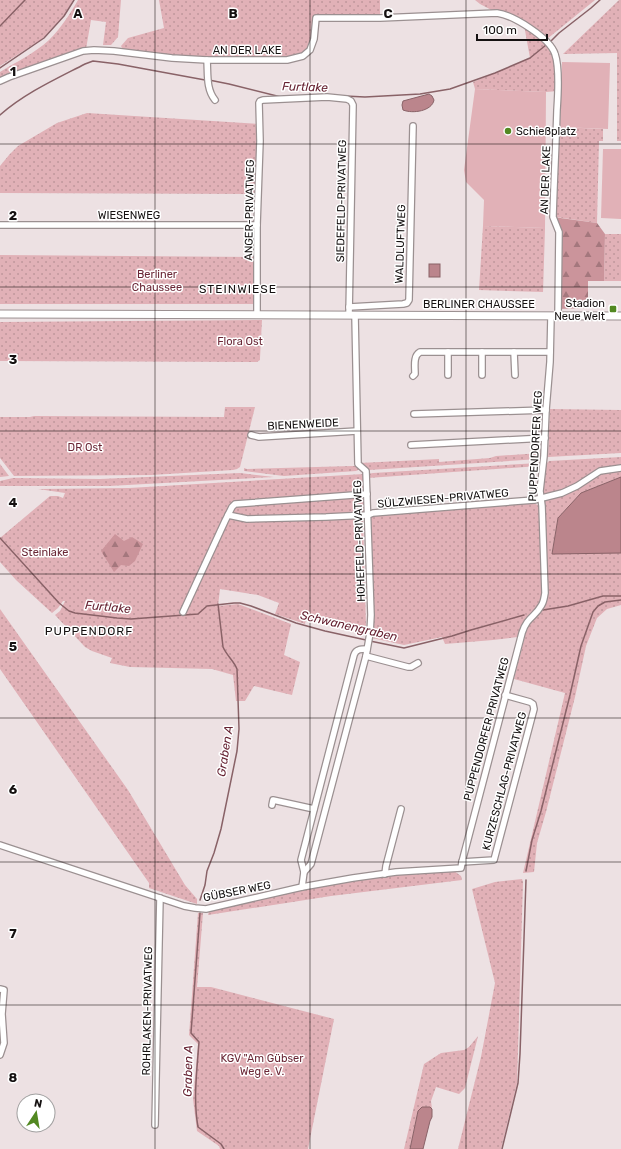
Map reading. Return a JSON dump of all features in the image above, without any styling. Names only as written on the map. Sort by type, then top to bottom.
[{"type":"main road","name":"BERLINER CHAUSSEE","points":[[0,314],[257,315],[351,312],[621,316]]},
{"type":"street","name":"AN DER LAKE","points":[[0,81],[62,58],[91,50],[207,60],[292,60],[308,52],[314,37],[316,18],[380,18],[501,14],[508,16],[546,40],[556,56],[558,68],[553,217],[559,234],[554,316]]},
{"type":"street","name":"AN DER LAKE","points":[[207,60],[210,91],[216,100]]},
{"type":"street","name":"SIEDEFELD-PRIVATWEG","points":[[258,105],[260,101],[263,100],[317,98],[339,98],[350,101],[353,104],[351,312]]},
{"type":"street","name":"ANGER-PRIVATWEG","points":[[257,315],[257,225],[260,141],[258,105]]},
{"type":"street","name":"WALDLUFTWEG","points":[[351,312],[407,303],[408,301],[413,126]]},
{"type":"street","name":"WIESENWEG","points":[[0,225],[257,225]]},
{"type":"street","name":"HOHEFELD-PRIVATWEG","points":[[304,872],[311,864],[370,637],[371,615],[366,472],[358,464],[351,312]]},
{"type":"street","name":"PUPPENDORFER WEG","points":[[544,601],[542,506],[540,491],[554,316]]},
{"type":"street","points":[[413,376],[415,374],[415,358],[420,352],[550,352]]},
{"type":"street","points":[[448,352],[448,375]]},
{"type":"street","points":[[482,352],[482,375]]},
{"type":"street","points":[[514,352],[515,375]]},
{"type":"street","points":[[414,414],[546,410]]},
{"type":"street","name":"BIENENWEIDE","points":[[251,435],[259,437],[357,431]]},
{"type":"street","points":[[411,444],[545,438]]},
{"type":"street","name":"SÜLZWIESEN-PRIVATWEG","points":[[228,515],[247,519],[326,517],[368,515],[373,513],[518,502],[534,500],[562,493],[600,472],[621,468]]},
{"type":"street","points":[[183,612],[228,515],[235,504],[367,494]]},
{"type":"street","name":"PUPPENDORFER PRIVATWEG","points":[[461,865],[524,625],[541,608],[544,601]]},
{"type":"street","name":"HOHEFELD-PRIVATWEG","points":[[302,887],[304,872],[301,860],[354,655],[358,650],[367,650]]},
{"type":"street","points":[[367,650],[408,667],[418,663]]},
{"type":"street","name":"KURZESCHLAG-PRIVATWEG","points":[[461,865],[494,860],[534,709],[533,704],[530,702],[505,695]]},
{"type":"street","points":[[272,805],[273,800],[314,809]]},
{"type":"street","points":[[385,874],[401,810]]},
{"type":"street","name":"GÜBSER WEG","points":[[0,845],[160,898],[195,908],[206,909],[302,887],[385,874],[461,865]]},
{"type":"street","name":"ROHRLAKEN-PRIVATWEG","points":[[155,1125],[160,898]]},
{"type":"street","points":[[0,1055],[4,1043],[2,990]]},
{"type":"green space","points":[[0,0],[73,0],[64,15],[42,39],[0,66]]},
{"type":"green space","points":[[78,0],[121,0],[118,37],[111,45],[103,45],[106,22],[91,20],[86,49],[0,80],[0,72],[32,53],[49,40],[65,21]]},
{"type":"green space","points":[[159,0],[380,0],[380,18],[314,18],[312,38],[308,48],[299,55],[291,58],[189,58],[123,50],[121,46],[128,38],[164,28]]},
{"type":"green space","points":[[475,0],[595,0],[547,39]]},
{"type":"green space","points":[[619,0],[621,0],[621,141],[617,141],[617,53],[563,54]]},
{"type":"green space","points":[[524,25],[554,52],[558,91],[546,92],[475,89],[473,82],[530,58]]},
{"type":"green space","points":[[562,62],[610,63],[608,129],[560,127]]},
{"type":"green space","name":"Schießplatz","points":[[475,89],[546,92],[545,228],[483,226],[484,200],[466,182],[464,170]]},
{"type":"green space","points":[[87,113],[259,124],[258,194],[0,193],[0,166],[18,146],[57,123]]},
{"type":"green space","points":[[560,127],[603,129],[603,141],[599,141],[597,223],[556,217]]},
{"type":"green space","points":[[603,149],[621,149],[621,219],[601,218]]},
{"type":"green space","points":[[553,217],[597,223],[605,234],[604,281],[588,281],[588,308],[558,309],[559,232]]},
{"type":"green space","points":[[483,226],[545,228],[543,292],[479,290]]},
{"type":"green space","points":[[605,234],[621,234],[621,281],[604,281]]},
{"type":"green space","name":"Berliner Chaussee","points":[[0,255],[256,257],[254,304],[0,304]]},
{"type":"green space","name":"Flora Ost","points":[[262,320],[260,360],[257,362],[0,361],[0,322]]},
{"type":"green space","name":"DR Ost","points":[[225,407],[255,407],[240,467],[233,470],[151,475],[14,476],[0,458],[0,417],[224,417]]},
{"type":"green space","points":[[550,409],[621,410],[621,453],[548,457]]},
{"type":"green space","points":[[541,453],[539,459],[369,470],[360,463],[439,459],[439,462]]},
{"type":"green space","points":[[621,457],[621,477],[581,493],[558,518],[552,553],[621,553],[621,605],[607,609],[597,618],[586,646],[575,697],[537,843],[534,872],[523,873],[565,693],[514,679],[525,636],[445,644],[442,637],[404,645],[372,638],[374,624],[370,517],[372,515],[534,503],[539,506],[541,553],[545,553],[545,504],[543,490],[546,464],[549,461]]},
{"type":"green space","points":[[0,464],[9,476],[0,477]]},
{"type":"green space","points":[[541,464],[539,466],[368,478],[368,474],[373,473]]},
{"type":"green space","points":[[357,466],[360,469],[356,471],[284,476],[244,471],[244,468]]},
{"type":"green space","points":[[240,473],[274,477],[109,486],[0,486],[0,481],[13,478],[100,479]]},
{"type":"green space","name":"Steinlake","points":[[364,474],[365,511],[363,518],[366,626],[353,628],[306,619],[305,624],[275,614],[279,603],[258,595],[220,589],[218,606],[238,604],[291,624],[284,655],[300,662],[292,695],[254,686],[245,701],[236,701],[233,675],[212,669],[130,667],[110,663],[112,658],[85,647],[55,615],[60,611],[65,601],[63,601],[52,613],[16,580],[0,562],[0,538],[50,496],[58,496],[63,498],[65,493],[38,489],[129,488]]},
{"type":"green space","points":[[115,534],[124,541],[132,537],[143,544],[135,561],[129,566],[121,565],[114,572],[101,551]]},
{"type":"green space","points":[[0,609],[128,790],[185,885],[197,899],[197,904],[149,888],[149,883],[0,669]]},
{"type":"green space","points":[[454,871],[461,876],[462,880],[331,896],[208,915],[209,911],[335,883],[383,876]]},
{"type":"green space","points":[[522,879],[517,1083],[501,1149],[458,1149],[481,1057],[495,983],[472,889],[495,882]]},
{"type":"green space","name":"KGV \"Am Gübser Weg e. V.","points":[[198,913],[203,913],[197,987],[211,987],[334,1019],[308,1149],[220,1149],[219,1146],[197,1131],[193,1099],[198,1044],[189,1035]]},
{"type":"green space","points":[[478,1036],[465,1088],[459,1094],[436,1087],[431,1101],[432,1109],[430,1107],[418,1111],[410,1149],[404,1149],[424,1064],[441,1053],[464,1050],[469,1047]]},
{"type":"shaded area","points":[[429,94],[434,100],[430,107],[422,111],[412,112],[403,110],[403,101]]},
{"type":"shaded area","points":[[429,264],[440,264],[440,277],[429,277]]},
{"type":"shaded area","points":[[621,477],[621,553],[552,554],[558,518],[581,493]]},
{"type":"shaded area","points":[[422,1107],[430,1107],[432,1109],[432,1117],[423,1149],[410,1149],[418,1111]]},
{"type":"waterway","points":[[0,26],[25,0]]},
{"type":"waterway","points":[[0,68],[44,38],[64,16],[74,0]]},
{"type":"waterway","name":"Furtlake","points":[[549,43],[600,0]]},
{"type":"waterway","name":"Furtlake","points":[[345,96],[365,97],[420,94],[450,89],[495,73],[530,58],[546,45]]},
{"type":"waterway","name":"Furtlake","points":[[0,115],[41,87],[93,61],[118,64],[205,80]]},
{"type":"waterway","name":"Furtlake","points":[[209,80],[281,97]]},
{"type":"waterway","name":"Furtlake","points":[[0,538],[59,603],[69,611],[75,613],[131,619],[198,614],[207,606],[240,603],[296,623],[366,640]]},
{"type":"waterway","name":"Schwanengraben","points":[[543,610],[568,606],[603,596],[621,596]]},
{"type":"waterway","points":[[526,871],[532,840],[541,811],[581,646],[593,612],[598,606],[605,602],[621,600]]},
{"type":"waterway","name":"Graben A","points":[[200,900],[205,885],[207,871],[221,829],[237,751],[239,729],[237,669],[223,647],[218,604]]},
{"type":"waterway","name":"Schwanengraben","points":[[370,641],[404,648],[524,615]]},
{"type":"waterway","points":[[502,1149],[518,1083],[526,880]]},
{"type":"waterway","name":"Graben A","points":[[200,913],[191,1033],[199,1042],[196,1084],[198,1127],[221,1144],[224,1149]]},
{"type":"place","name":"Schießplatz","points":[[508,131]]},
{"type":"place","name":"Stadion Neue Welt","points":[[613,309]]},
{"type":"district","name":"STEINWIESE","points":[[238,289]]},
{"type":"district","name":"PUPPENDORF","points":[[89,631]]}]
